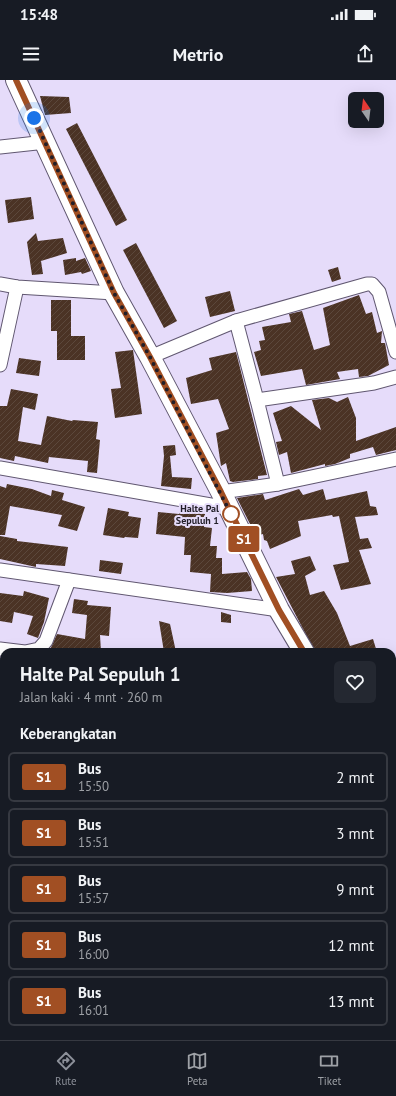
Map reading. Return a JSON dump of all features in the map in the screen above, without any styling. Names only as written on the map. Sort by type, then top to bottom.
[{"type":"main road","points":[[16,80],[46,142],[114,293],[150,357],[225,500],[279,610],[302,648]]},
{"type":"street","points":[[0,147],[46,142]]},
{"type":"street","points":[[0,284],[17,287],[114,293]]},
{"type":"street","points":[[150,357],[236,321],[367,284],[372,284],[379,292],[396,352]]},
{"type":"street","points":[[0,365],[17,287]]},
{"type":"street","points":[[236,321],[278,484]]},
{"type":"street","points":[[257,400],[374,383],[396,377]]},
{"type":"street","points":[[0,468],[225,500],[278,484],[396,459]]},
{"type":"street","points":[[0,570],[279,610]]},
{"type":"street","points":[[40,648],[46,641],[69,580]]},
{"type":"building","points":[[40,96],[69,97],[71,113],[45,115]]},
{"type":"building","points":[[77,123],[127,220],[116,226],[66,129]]},
{"type":"building","points":[[31,197],[34,219],[8,223],[5,200]]},
{"type":"building","points":[[36,233],[38,241],[63,238],[67,253],[41,261],[43,274],[32,275],[27,242]]},
{"type":"building","points":[[136,243],[177,321],[164,328],[123,250]]},
{"type":"building","points":[[76,258],[76,261],[85,258],[91,271],[82,274],[81,272],[65,275],[63,260]]},
{"type":"building","points":[[338,267],[341,279],[332,282],[328,270]]},
{"type":"building","points":[[230,291],[235,311],[210,317],[205,297]]},
{"type":"building","points":[[359,295],[366,314],[372,312],[377,333],[382,331],[381,343],[385,343],[389,365],[368,376],[359,377],[358,369],[337,372],[340,379],[306,385],[302,369],[261,376],[254,352],[261,350],[259,341],[265,340],[262,327],[291,322],[289,314],[302,311],[314,350],[330,345],[323,308]]},
{"type":"building","points":[[51,300],[71,300],[71,336],[85,336],[85,360],[57,360],[57,331],[51,331]]},
{"type":"building","points":[[133,350],[142,414],[115,418],[111,389],[121,388],[115,352]]},
{"type":"building","points":[[236,352],[267,475],[258,476],[258,479],[233,482],[230,481],[226,463],[221,466],[216,433],[229,429],[218,399],[191,404],[186,378],[212,370],[209,358]]},
{"type":"building","points":[[19,358],[41,361],[39,376],[16,373]]},
{"type":"building","points":[[11,389],[38,394],[35,410],[23,407],[18,441],[41,445],[47,416],[72,421],[98,422],[96,439],[100,440],[97,473],[87,472],[88,461],[49,457],[48,463],[15,456],[14,461],[0,458],[0,406],[7,406]]},
{"type":"building","points":[[348,397],[356,418],[356,441],[396,427],[396,450],[376,455],[373,447],[350,454],[350,458],[335,464],[325,466],[325,464],[291,473],[287,452],[279,455],[276,442],[282,441],[273,413],[291,406],[321,430],[312,400],[329,398],[337,402]]},
{"type":"building","points":[[175,445],[176,455],[170,456],[172,477],[192,478],[191,489],[161,486],[164,456],[163,446]]},
{"type":"building","points":[[7,484],[32,489],[51,496],[52,490],[64,493],[62,500],[85,507],[77,531],[58,526],[62,515],[10,506],[5,535],[0,535],[0,486],[6,488]]},
{"type":"building","points":[[299,489],[303,495],[323,489],[326,500],[367,491],[370,506],[376,507],[378,515],[355,517],[360,539],[368,538],[372,548],[359,550],[371,584],[341,590],[333,565],[349,562],[339,516],[333,517],[332,515],[298,521],[301,536],[270,549],[267,541],[264,540],[263,534],[256,536],[237,498],[263,494],[265,500]]},
{"type":"building","points":[[108,508],[129,512],[128,516],[141,518],[138,538],[103,535]]},
{"type":"building","points":[[180,511],[205,514],[204,527],[212,528],[210,546],[217,546],[216,558],[222,558],[222,574],[247,572],[251,579],[252,591],[227,593],[210,592],[211,574],[190,572],[191,555],[184,555],[185,537],[156,534],[158,512],[179,514]]},
{"type":"building","points":[[0,536],[17,539],[17,541],[68,547],[65,566],[36,564],[36,567],[0,559]]},
{"type":"building","points":[[310,556],[316,570],[305,576],[310,595],[324,591],[337,613],[350,646],[373,639],[376,648],[313,648],[276,577],[295,574],[291,561]]},
{"type":"building","points":[[100,560],[123,563],[121,574],[99,571]]},
{"type":"building","points":[[24,591],[49,598],[44,622],[38,638],[27,634],[33,616],[14,612],[12,623],[0,621],[0,593],[23,596]]},
{"type":"building","points":[[74,599],[88,601],[87,605],[111,607],[109,636],[100,635],[101,648],[51,648],[57,634],[85,639],[87,615],[72,613]]},
{"type":"building","points":[[221,612],[231,615],[231,623],[221,622]]},
{"type":"building","points":[[159,621],[170,624],[175,648],[163,648]]},
{"type":"bus line","name":"S1","points":[[16,80],[46,142],[114,293],[150,357],[221,492],[279,610],[302,648]]},
{"type":"place","name":"Halte Pal Sepuluh 1","points":[[231,514]]},
{"type":"route","points":[[34,118],[114,293],[150,357],[221,492],[231,514]]}]
